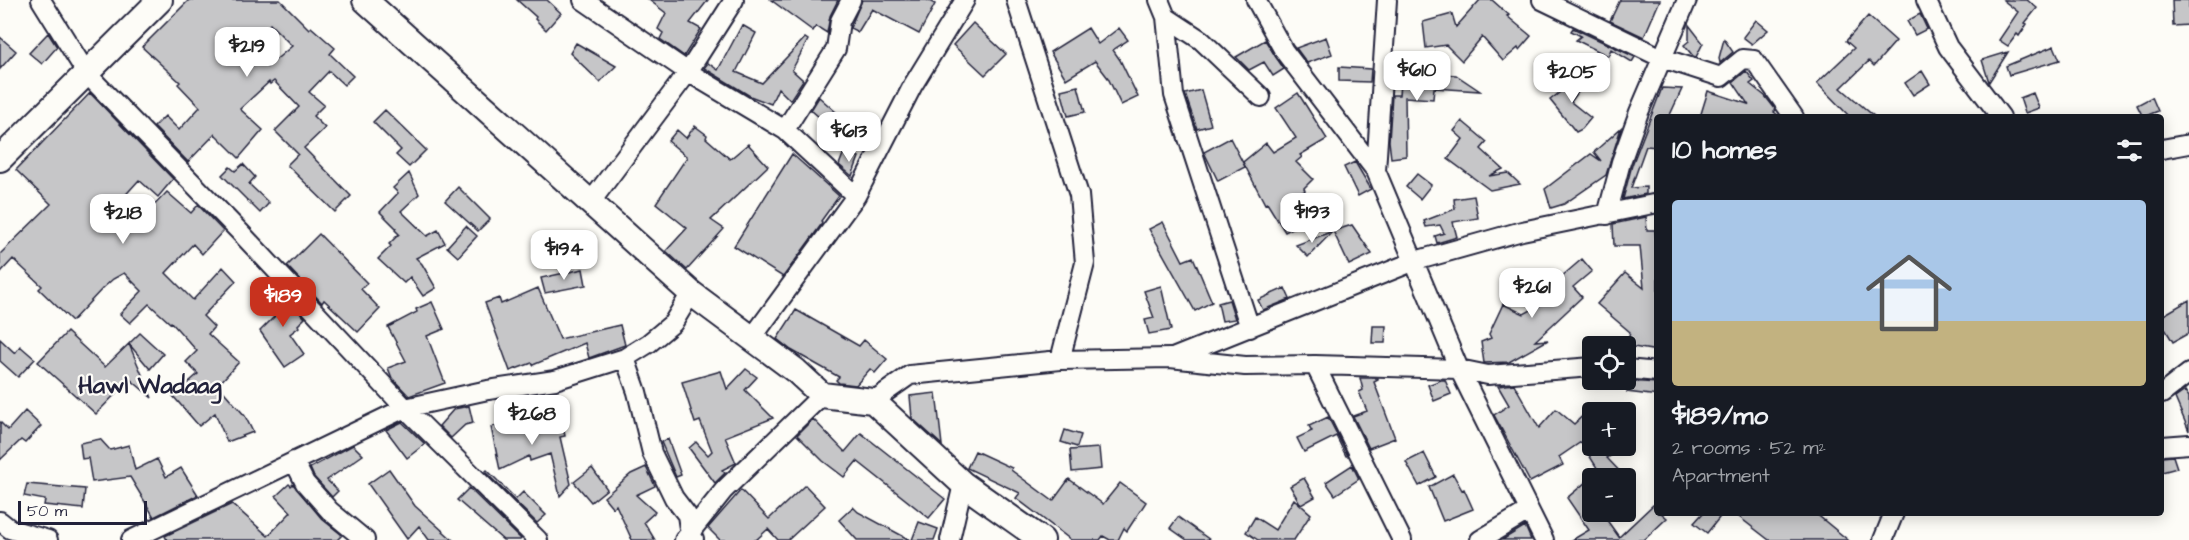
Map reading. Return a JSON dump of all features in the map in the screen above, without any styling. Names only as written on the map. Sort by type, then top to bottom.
[{"type":"main road","points":[[0,159],[160,0]]},
{"type":"main road","points":[[365,0],[691,293],[796,371],[822,395],[873,401],[963,484],[1042,540]]},
{"type":"street","points":[[41,0],[87,74],[240,232],[405,408],[538,540]]},
{"type":"street","points":[[583,0],[688,72],[785,130],[856,196]]},
{"type":"street","points":[[590,203],[688,72],[734,0]]},
{"type":"street","points":[[785,130],[836,49],[840,21],[851,0]]},
{"type":"street","points":[[752,338],[856,196],[913,85],[965,0]]},
{"type":"street","points":[[1016,0],[1079,195],[1085,263],[1060,360]]},
{"type":"street","points":[[1256,0],[1284,51],[1376,171],[1459,369],[1544,540]]},
{"type":"street","points":[[1376,171],[1387,0]]},
{"type":"street","points":[[1542,0],[1662,58],[1721,77],[1743,59],[1754,60],[1792,114]]},
{"type":"street","points":[[1607,215],[1621,162],[1639,112],[1687,0]]},
{"type":"street","points":[[1926,0],[1948,46],[1999,114]]},
{"type":"street","points":[[1163,9],[1201,40],[1261,97]]},
{"type":"street","points":[[1163,9],[1174,95],[1250,328]]},
{"type":"street","points":[[2164,148],[2189,144]]},
{"type":"street","points":[[1170,358],[1415,261],[1522,231],[1654,204]]},
{"type":"street","points":[[131,540],[405,408],[488,390],[555,380],[626,358],[674,323],[691,293]]},
{"type":"street","points":[[626,358],[652,453],[674,498],[687,515],[690,538]]},
{"type":"street","points":[[873,401],[910,375],[1060,360],[1170,358],[1245,366],[1314,365],[1459,369],[1488,375],[1582,368]]},
{"type":"street","points":[[1314,365],[1402,540]]},
{"type":"street","points":[[1636,370],[1654,372]]},
{"type":"street","points":[[2164,393],[2189,374]]},
{"type":"street","points":[[690,538],[724,490],[822,395]]},
{"type":"street","points":[[2164,446],[2189,444]]},
{"type":"street","points":[[294,461],[305,483],[330,511],[365,540]]},
{"type":"street","points":[[950,540],[963,484]]},
{"type":"street","points":[[1480,540],[1528,511]]},
{"type":"street","points":[[1883,540],[1893,516]]},
{"type":"street","points":[[0,521],[10,529],[48,540]]},
{"type":"building","points":[[189,0],[280,0],[309,29],[311,27],[335,48],[330,54],[353,76],[344,85],[329,71],[309,92],[324,105],[313,116],[325,128],[304,148],[351,196],[335,212],[287,165],[298,154],[275,131],[299,107],[274,81],[270,84],[269,82],[240,109],[263,130],[239,158],[215,134],[188,162],[154,127],[165,116],[179,130],[200,107],[178,84],[180,82],[142,47]],"holes":[[[270,24],[292,46],[267,67],[246,45]]]},
{"type":"building","points":[[517,0],[547,0],[561,13],[546,30],[535,19],[536,17]]},
{"type":"building","points":[[649,0],[708,0],[690,23],[701,29],[684,56],[660,39],[663,33],[658,29],[666,13]]},
{"type":"building","points":[[771,0],[838,0],[830,16],[827,33],[816,26],[813,31]]},
{"type":"building","points":[[862,0],[927,0],[935,4],[919,34],[872,9],[858,32],[850,28]]},
{"type":"building","points":[[1480,0],[1492,0],[1531,36],[1519,50],[1518,48],[1503,61],[1482,37],[1462,61],[1446,45],[1426,48],[1423,22],[1452,14],[1456,27]]},
{"type":"building","points":[[1620,0],[1660,0],[1644,37],[1610,21]]},
{"type":"building","points":[[2003,0],[2027,0],[2037,8],[2025,23],[2027,24],[2019,36],[2017,34],[2008,46],[1999,40],[2018,12]]},
{"type":"building","points":[[2172,0],[2189,0],[2189,25],[2173,26]]},
{"type":"building","points":[[1920,14],[1927,29],[1915,35],[1907,21]]},
{"type":"building","points":[[1868,16],[1896,41],[1874,66],[1869,61],[1841,88],[1871,114],[1847,114],[1817,83],[1854,48],[1846,41]]},
{"type":"building","points":[[1756,20],[1768,30],[1752,44],[1743,37]]},
{"type":"building","points":[[973,23],[1006,54],[985,75],[953,45]]},
{"type":"building","points":[[742,25],[756,33],[736,72],[762,83],[805,38],[808,40],[792,70],[803,80],[790,100],[778,88],[771,104],[750,96],[704,68],[708,63],[718,70]]},
{"type":"building","points":[[1689,25],[1703,43],[1696,57],[1684,45],[1689,41]]},
{"type":"building","points":[[1088,28],[1098,44],[1119,28],[1128,40],[1113,50],[1138,97],[1121,105],[1108,78],[1095,61],[1066,79],[1050,52]]},
{"type":"building","points":[[1573,28],[1635,57],[1632,62],[1611,49],[1608,56],[1576,40],[1581,36],[1571,31]]},
{"type":"building","points":[[48,33],[57,47],[42,64],[29,53]]},
{"type":"building","points":[[0,37],[16,51],[0,69]]},
{"type":"building","points":[[1326,37],[1332,54],[1307,63],[1296,48]]},
{"type":"building","points":[[1724,39],[1733,52],[1720,63],[1719,58]]},
{"type":"building","points":[[1265,40],[1284,69],[1273,76],[1264,62],[1249,70],[1236,57]]},
{"type":"building","points":[[576,43],[616,66],[600,82],[570,53]]},
{"type":"building","points":[[2054,46],[2060,60],[2009,75],[2006,66]]},
{"type":"building","points":[[2008,52],[1989,82],[1982,60]]},
{"type":"building","points":[[1339,67],[1371,69],[1370,82],[1339,81]]},
{"type":"building","points":[[1401,71],[1456,75],[1480,91],[1434,88],[1433,99],[1405,97],[1406,156],[1391,158],[1389,141],[1392,95],[1399,95]]},
{"type":"building","points":[[1587,71],[1591,74],[1571,102],[1591,118],[1582,129],[1576,132],[1550,100]]},
{"type":"building","points":[[1746,71],[1754,81],[1750,84],[1765,96],[1776,110],[1774,112],[1776,114],[1701,114],[1708,91],[1748,104],[1733,82]]},
{"type":"building","points":[[1922,71],[1930,84],[1913,95],[1905,83]]},
{"type":"building","points":[[1078,86],[1085,112],[1068,116],[1061,90]]},
{"type":"building","points":[[1662,88],[1682,89],[1670,114],[1654,114],[1654,147],[1646,146],[1631,188],[1646,187],[1646,194],[1623,199],[1632,165]]},
{"type":"building","points":[[1201,90],[1211,125],[1197,129],[1185,94]]},
{"type":"building","points":[[90,93],[173,179],[158,197],[139,180],[120,201],[139,221],[167,192],[191,213],[198,205],[223,231],[202,254],[193,244],[166,273],[193,300],[223,267],[236,281],[203,316],[214,327],[208,334],[239,362],[218,385],[245,416],[253,432],[227,442],[215,413],[199,426],[173,396],[198,374],[186,362],[197,351],[171,322],[149,304],[130,323],[120,314],[142,291],[124,273],[103,288],[72,321],[39,289],[42,286],[13,259],[0,273],[0,254],[51,204],[16,170]]},
{"type":"building","points":[[1298,93],[1327,139],[1300,155],[1302,157],[1296,162],[1313,179],[1304,188],[1305,191],[1291,197],[1306,221],[1285,232],[1267,203],[1265,204],[1243,162],[1266,143],[1273,152],[1296,138],[1276,108]]},
{"type":"building","points":[[2033,93],[2039,108],[2025,113],[2020,98]]},
{"type":"building","points":[[819,97],[845,120],[836,132],[811,110]]},
{"type":"building","points":[[2152,97],[2158,111],[2142,114],[2137,105]]},
{"type":"building","points":[[385,110],[426,150],[409,167],[396,155],[401,150],[373,122]]},
{"type":"building","points":[[1462,121],[1487,142],[1481,149],[1503,169],[1489,176],[1508,173],[1520,184],[1490,190],[1448,159],[1463,139],[1454,131]]},
{"type":"building","points":[[695,126],[730,159],[748,144],[768,166],[711,220],[724,229],[687,270],[666,251],[687,228],[656,203],[687,157],[668,141],[677,130],[686,138]]},
{"type":"building","points":[[1621,128],[1606,175],[1564,204],[1551,208],[1545,189],[1591,154],[1601,161],[1594,152]]},
{"type":"building","points":[[1230,138],[1245,167],[1218,181],[1204,152]]},
{"type":"building","points":[[844,152],[859,157],[852,176],[839,165]]},
{"type":"building","points":[[792,154],[839,196],[783,277],[734,246]]},
{"type":"building","points":[[1355,162],[1371,189],[1358,196],[1344,167]]},
{"type":"building","points":[[243,164],[255,177],[249,184],[269,203],[260,213],[222,175],[230,167],[235,171]]},
{"type":"building","points":[[409,173],[419,194],[401,211],[427,236],[438,230],[445,243],[416,258],[436,288],[423,296],[410,277],[404,283],[378,259],[399,234],[380,212],[398,193],[393,188]]},
{"type":"building","points":[[1417,174],[1431,185],[1420,199],[1406,187]]},
{"type":"building","points":[[458,187],[490,219],[478,231],[445,201]]},
{"type":"building","points":[[1474,196],[1478,218],[1453,222],[1457,237],[1437,243],[1435,236],[1444,233],[1440,225],[1426,227],[1424,221],[1455,209],[1454,199]]},
{"type":"building","points":[[1646,217],[1647,230],[1654,230],[1654,350],[1636,347],[1636,336],[1629,336],[1630,332],[1597,304],[1625,273],[1644,288],[1640,246],[1614,246],[1613,224]]},
{"type":"building","points":[[1163,222],[1183,261],[1193,257],[1212,302],[1195,311],[1149,229]]},
{"type":"building","points":[[1352,225],[1372,254],[1349,265],[1333,231]]},
{"type":"building","points":[[466,226],[477,236],[458,257],[447,247]]},
{"type":"building","points":[[1333,231],[1308,257],[1296,245]]},
{"type":"building","points":[[319,234],[367,283],[361,289],[380,309],[358,332],[324,300],[322,303],[287,266]]},
{"type":"building","points":[[1582,259],[1592,271],[1573,287],[1582,297],[1535,341],[1548,340],[1509,362],[1484,363],[1481,342],[1491,338],[1489,334],[1503,304],[1524,314],[1546,302],[1540,295]]},
{"type":"building","points":[[583,269],[586,285],[545,293],[541,278]]},
{"type":"building","points":[[270,280],[305,318],[290,334],[304,354],[285,367],[260,331],[283,308],[263,288]]},
{"type":"building","points":[[1161,286],[1171,330],[1149,334],[1145,320],[1154,318],[1144,291]]},
{"type":"building","points":[[538,288],[560,339],[620,325],[625,345],[589,358],[585,343],[533,365],[532,363],[510,371],[485,303],[499,298],[501,304]]},
{"type":"building","points":[[1285,288],[1290,299],[1263,310],[1258,300]]},
{"type":"building","points":[[1229,300],[1235,319],[1222,321],[1218,303]]},
{"type":"building","points":[[2189,300],[2189,333],[2173,342],[2164,327],[2164,315]]},
{"type":"building","points":[[432,302],[444,329],[427,336],[445,383],[409,396],[392,378],[388,368],[406,361],[388,327],[417,312],[416,309]]},
{"type":"building","points":[[796,310],[859,346],[864,340],[887,359],[875,373],[870,369],[856,385],[839,383],[836,380],[839,377],[791,350],[777,339]]},
{"type":"building","points":[[1373,326],[1386,326],[1385,343],[1372,343]]},
{"type":"building","points":[[67,332],[105,367],[140,333],[163,354],[150,369],[129,344],[152,398],[130,379],[96,414],[38,362]]},
{"type":"building","points":[[0,339],[15,353],[20,346],[35,359],[18,377],[0,361]]},
{"type":"building","points":[[746,369],[757,377],[745,390],[773,418],[725,437],[736,463],[722,470],[725,473],[715,483],[689,448],[696,442],[708,455],[712,451],[700,421],[695,423],[682,382],[721,371],[727,389]]},
{"type":"building","points":[[1360,378],[1378,378],[1374,382],[1395,438],[1369,448],[1353,416],[1367,411],[1359,392],[1363,390]]},
{"type":"building","points":[[1445,380],[1451,394],[1434,401],[1428,385]]},
{"type":"building","points":[[1636,382],[1654,383],[1654,395],[1627,392],[1627,390],[1636,390]]},
{"type":"building","points":[[1514,384],[1539,428],[1556,409],[1574,424],[1582,416],[1582,444],[1581,442],[1559,457],[1563,465],[1530,482],[1494,415],[1509,405],[1498,386]]},
{"type":"building","points":[[2185,391],[2189,397],[2189,431],[2175,398]]},
{"type":"building","points":[[936,393],[942,445],[912,418],[910,396]]},
{"type":"building","points":[[469,406],[473,423],[465,425],[451,438],[439,426],[454,409]]},
{"type":"building","points":[[25,411],[41,426],[25,443],[21,440],[0,460],[0,422],[8,430]]},
{"type":"building","points":[[1328,417],[1348,456],[1336,436],[1304,452],[1297,438],[1312,431],[1309,426]]},
{"type":"building","points":[[532,418],[534,427],[562,422],[565,436],[560,437],[571,484],[560,496],[550,454],[530,461],[529,456],[500,470],[491,427]]},
{"type":"building","points":[[813,419],[845,452],[861,433],[945,499],[929,518],[857,461],[844,477],[823,461],[797,435]]},
{"type":"building","points":[[402,422],[425,444],[407,458],[386,430]]},
{"type":"building","points":[[1065,430],[1081,435],[1077,447],[1061,442]]},
{"type":"building","points":[[100,439],[110,450],[129,445],[135,470],[157,459],[166,477],[181,468],[198,495],[154,517],[130,477],[92,482],[88,458],[82,459],[80,443]]},
{"type":"building","points":[[668,439],[681,475],[676,477],[661,442]]},
{"type":"building","points":[[353,445],[363,455],[327,480],[338,491],[332,497],[314,477],[310,468]]},
{"type":"building","points":[[1099,448],[1101,469],[1072,472],[1070,450]]},
{"type":"building","points":[[975,451],[1012,468],[1011,470],[1053,501],[1069,479],[1103,504],[1120,483],[1146,502],[1127,531],[1124,528],[1118,540],[1110,540],[1103,536],[1100,540],[1071,540],[1016,498],[1020,493],[967,468]]},
{"type":"building","points":[[1424,453],[1436,477],[1419,486],[1406,462]]},
{"type":"building","points":[[1590,456],[1610,456],[1607,458],[1616,468],[1597,468]]},
{"type":"building","points":[[2173,456],[2177,468],[2164,471],[2164,457]]},
{"type":"building","points":[[1352,465],[1359,479],[1335,495],[1326,482]]},
{"type":"building","points":[[646,467],[655,486],[636,495],[655,512],[644,522],[655,540],[632,540],[616,505],[613,508],[604,497],[631,474]]},
{"type":"building","points":[[592,468],[607,489],[591,502],[574,482]]},
{"type":"building","points":[[389,469],[415,506],[453,540],[429,540],[419,526],[407,539],[368,484]]},
{"type":"building","points":[[487,470],[516,499],[523,492],[546,515],[537,523],[485,472]]},
{"type":"building","points":[[1453,474],[1462,490],[1464,489],[1473,509],[1443,521],[1429,487]]},
{"type":"building","points":[[1304,478],[1315,497],[1301,505],[1290,486]]},
{"type":"building","points":[[27,484],[85,489],[83,509],[44,505],[45,500],[24,496]]},
{"type":"building","points":[[289,484],[291,486],[293,484],[322,519],[342,535],[337,540],[167,540],[165,536],[232,504],[268,536],[291,512],[276,496]]},
{"type":"building","points":[[805,485],[825,506],[788,540],[778,540],[768,529],[756,540],[720,540],[708,528],[741,490],[769,519]]},
{"type":"building","points":[[1582,485],[1582,520],[1567,498]]},
{"type":"building","points":[[469,488],[520,540],[503,540],[457,500]]},
{"type":"building","points":[[1294,499],[1311,514],[1294,540],[1258,540],[1246,532],[1255,517],[1275,530]]},
{"type":"building","points":[[1653,505],[1654,516],[1667,518],[1644,540],[1572,540],[1589,530],[1584,522],[1608,522],[1619,537]]},
{"type":"building","points":[[853,507],[858,512],[910,540],[857,540],[839,520]]},
{"type":"building","points":[[1700,516],[1721,516],[1707,533],[1694,523]]},
{"type":"building","points":[[1738,516],[1819,516],[1848,540],[1769,540]]},
{"type":"building","points":[[1178,517],[1210,540],[1187,540],[1170,528]]},
{"type":"building","points":[[919,522],[938,529],[934,540],[912,540]]},
{"type":"building","points":[[1525,526],[1531,540],[1502,540]]},
{"type":"district","name":"Hawl Wadaag","points":[[150,385]]}]
